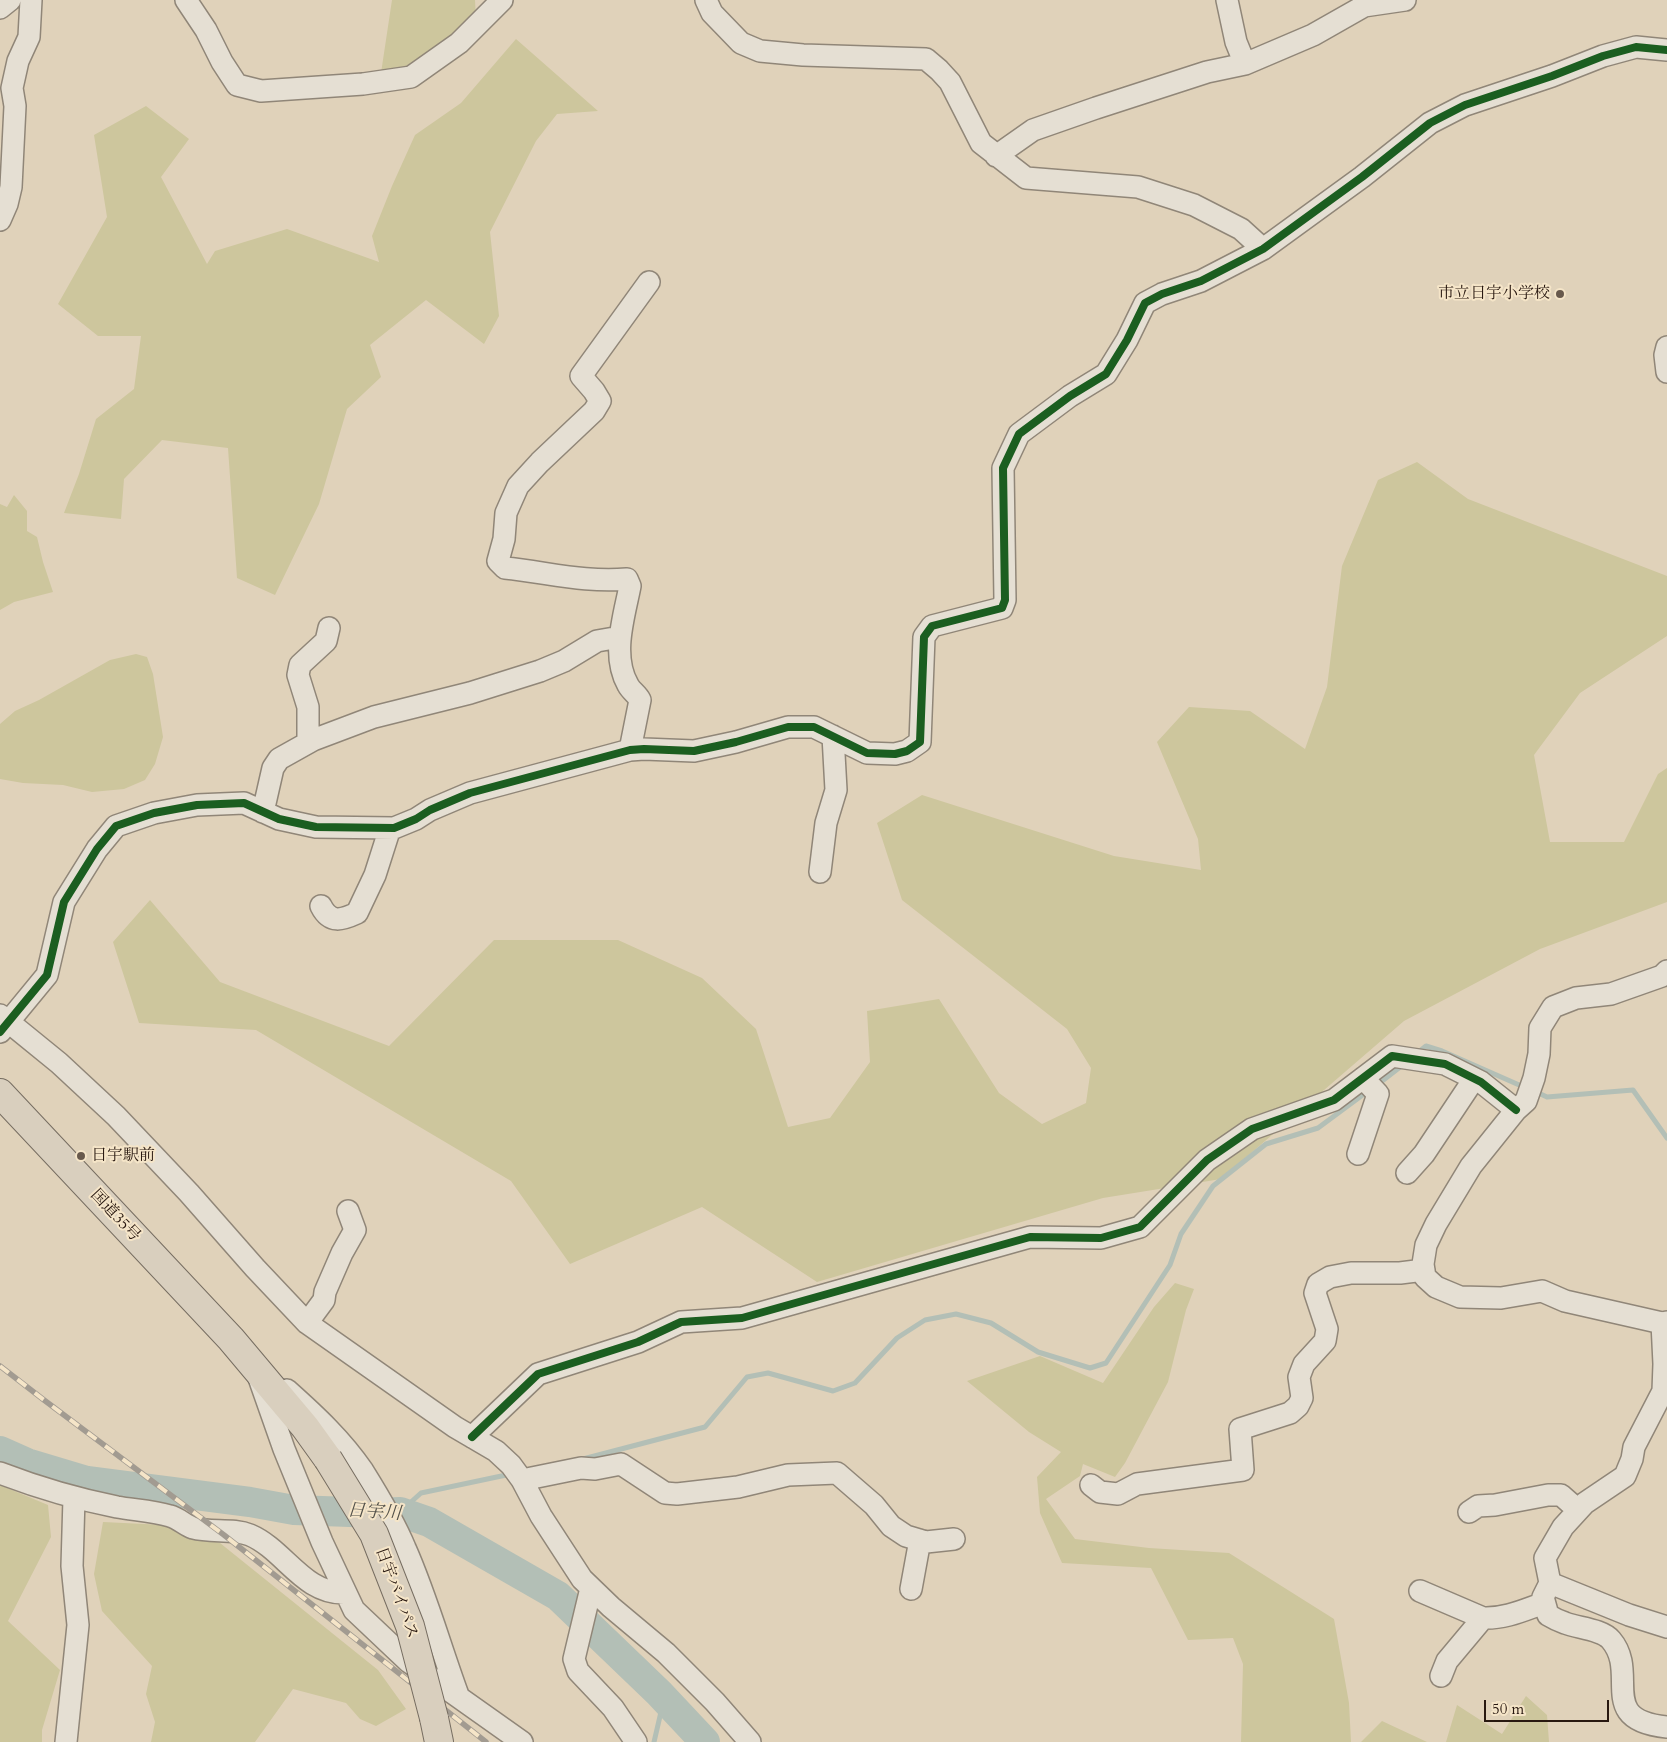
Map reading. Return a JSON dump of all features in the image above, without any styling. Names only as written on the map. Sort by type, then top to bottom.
[{"type":"highway","name":"国道35号","points":[[0,1093],[230,1339]]},
{"type":"highway","name":"日宇バイパス","points":[[230,1339],[305,1427],[328,1459],[374,1534],[410,1626],[436,1730]]},
{"type":"street","points":[[0,8],[10,0]]},
{"type":"street","points":[[0,220],[7,204],[11,187],[15,106],[12,88],[18,62],[29,37],[31,0]]},
{"type":"street","points":[[186,0],[206,30],[222,62],[238,85],[261,91],[363,84],[412,77],[459,44],[502,0]]},
{"type":"street","points":[[706,0],[712,13],[741,43],[760,51],[803,55],[926,60],[950,82],[981,143],[1026,178],[1138,187],[1194,205],[1241,229],[1263,249]]},
{"type":"street","points":[[1226,0],[1236,42],[1245,64]]},
{"type":"street","points":[[996,156],[1034,130],[1207,72],[1245,64],[1313,35],[1357,4],[1364,6],[1405,0]]},
{"type":"street","points":[[750,1742],[715,1702],[666,1653],[590,1592],[541,1516],[518,1475],[496,1451],[455,1427],[307,1323],[116,1116],[59,1063],[3,1023],[47,976],[64,902],[97,849],[116,826],[154,812],[197,805],[244,803],[279,819],[316,827],[390,828],[416,819],[430,810],[470,793],[630,750],[694,751],[736,742],[788,727],[814,727],[867,752],[895,754],[907,751],[920,742],[924,637],[932,626],[1002,608],[1005,600],[1003,468],[1019,434],[1070,396],[1106,374],[1127,340],[1145,303],[1162,294],[1200,282],[1263,249],[1362,177],[1430,123],[1465,105],[1552,76],[1603,56],[1628,49],[1636,47],[1667,50]]},
{"type":"street","points":[[630,750],[640,700],[629,686],[622,668],[620,637],[630,586],[627,578],[613,580],[563,577],[505,568],[498,561],[504,539],[506,514],[518,486],[540,462],[594,411],[600,401],[594,391],[580,376],[649,282]]},
{"type":"street","points":[[1667,347],[1665,355],[1667,372]]},
{"type":"street","points":[[308,742],[308,707],[298,675],[300,666],[326,641],[329,628]]},
{"type":"street","points":[[263,812],[273,768],[279,759],[308,742],[374,717],[470,693],[540,671],[564,661],[597,640],[620,637]]},
{"type":"street","points":[[820,872],[826,823],[836,790],[833,736]]},
{"type":"street","points":[[321,906],[325,913],[334,919],[342,920],[358,913],[375,875],[390,828]]},
{"type":"street","points":[[1667,971],[1662,976],[1610,994],[1576,998],[1553,1007],[1540,1028],[1539,1054],[1534,1078],[1521,1105],[1471,1166],[1436,1224],[1426,1245],[1423,1264],[1425,1277],[1436,1287],[1460,1297],[1501,1298],[1542,1291],[1565,1301],[1665,1323],[1663,1391],[1634,1447],[1632,1459],[1625,1476],[1584,1502],[1563,1527],[1545,1558],[1548,1615],[1565,1623],[1610,1638],[1620,1652],[1622,1691],[1626,1708],[1639,1722],[1667,1727]]},
{"type":"street","points":[[472,1437],[538,1374],[638,1342],[681,1322],[742,1318],[1030,1238],[1101,1238],[1140,1227],[1207,1160],[1252,1129],[1334,1100],[1368,1084],[1392,1056],[1445,1064],[1521,1105]]},
{"type":"street","points":[[1407,1173],[1424,1154],[1474,1079]]},
{"type":"street","points":[[1358,1154],[1368,1084]]},
{"type":"street","points":[[307,1323],[324,1300],[325,1292],[342,1253],[355,1230],[348,1210]]},
{"type":"street","points":[[1091,1485],[1100,1492],[1118,1494],[1137,1484],[1243,1470],[1240,1429],[1290,1412],[1298,1406],[1302,1398],[1299,1377],[1304,1364],[1325,1341],[1327,1329],[1315,1293],[1318,1284],[1330,1276],[1351,1273],[1400,1273],[1424,1270]]},
{"type":"street","points":[[230,1339],[326,1425],[362,1470],[385,1508],[405,1547],[458,1695]]},
{"type":"street","points":[[256,1370],[284,1450],[322,1542],[354,1610],[409,1662],[522,1742]]},
{"type":"street","points":[[518,1475],[581,1468],[595,1469],[620,1464],[665,1493],[677,1494],[738,1487],[788,1475],[837,1473],[874,1505],[891,1526],[906,1536],[926,1542],[954,1539]]},
{"type":"street","points":[[0,1473],[39,1488],[74,1498],[170,1516],[193,1528],[250,1535],[318,1587],[333,1594],[345,1594]]},
{"type":"street","points":[[1469,1512],[1478,1506],[1495,1505],[1548,1495],[1561,1495],[1578,1510]]},
{"type":"street","points":[[66,1742],[78,1625],[72,1566],[74,1498]]},
{"type":"street","points":[[911,1589],[920,1540]]},
{"type":"street","points":[[1420,1591],[1483,1618],[1495,1619],[1516,1614],[1547,1593],[1667,1627]]},
{"type":"street","points":[[590,1592],[574,1659],[578,1671],[613,1708],[636,1742]]},
{"type":"street","points":[[1441,1676],[1448,1661],[1483,1618]]},
{"type":"shaded area","points":[[392,0],[475,0],[476,20],[401,80],[381,73]]},
{"type":"shaded area","points":[[516,39],[598,111],[557,114],[536,141],[490,232],[499,316],[484,344],[426,300],[370,345],[381,377],[347,409],[319,504],[275,595],[237,578],[228,448],[162,440],[124,479],[121,519],[64,513],[79,474],[96,419],[134,389],[141,336],[98,336],[58,304],[107,217],[94,135],[146,106],[189,139],[161,177],[207,264],[215,251],[287,229],[379,262],[372,236],[415,135],[461,103]]},
{"type":"shaded area","points":[[1417,462],[1468,499],[1667,576],[1667,636],[1580,693],[1534,755],[1550,842],[1624,842],[1658,774],[1667,768],[1667,902],[1540,949],[1404,1021],[1221,1179],[1103,1198],[817,1282],[702,1207],[570,1264],[511,1181],[256,1030],[139,1023],[113,942],[150,900],[220,982],[389,1046],[494,940],[618,940],[702,978],[756,1029],[788,1127],[830,1118],[870,1062],[867,1011],[939,999],[999,1093],[1042,1124],[1086,1103],[1091,1068],[1067,1029],[902,900],[877,823],[922,795],[1114,856],[1201,870],[1198,839],[1157,742],[1189,707],[1250,711],[1305,749],[1327,687],[1342,566],[1378,480]]},
{"type":"shaded area","points":[[14,495],[27,511],[27,531],[37,537],[53,592],[14,602],[0,610],[0,504],[7,507]]},
{"type":"shaded area","points":[[136,654],[147,657],[153,674],[163,737],[155,764],[145,780],[124,789],[92,792],[63,785],[23,783],[0,779],[0,724],[15,711],[39,700],[110,660]]},
{"type":"shaded area","points":[[1175,1283],[1194,1289],[1186,1310],[1168,1382],[1125,1463],[1115,1477],[1083,1464],[1080,1476],[1046,1499],[1075,1539],[1149,1548],[1229,1553],[1334,1619],[1349,1703],[1351,1742],[1241,1742],[1243,1664],[1233,1638],[1188,1640],[1151,1568],[1062,1563],[1040,1513],[1037,1477],[1061,1452],[1029,1432],[967,1381],[1040,1356],[1103,1383],[1154,1307]]},
{"type":"shaded area","points":[[0,1485],[48,1505],[51,1537],[8,1621],[60,1670],[42,1730],[42,1742],[0,1742]]},
{"type":"shaded area","points":[[103,1522],[165,1525],[220,1543],[378,1670],[406,1709],[376,1726],[360,1719],[346,1703],[293,1689],[255,1742],[151,1742],[155,1722],[146,1694],[152,1666],[102,1611],[94,1574]]},
{"type":"shaded area","points":[[1526,1696],[1547,1715],[1549,1742],[1446,1742],[1457,1705],[1502,1734]]},
{"type":"shaded area","points":[[1382,1721],[1427,1742],[1361,1742]]},
{"type":"waterway","points":[[1416,1054],[1426,1046],[1442,1051],[1526,1088]]},
{"type":"waterway","points":[[1377,1085],[1404,1064]]},
{"type":"waterway","points":[[1534,1091],[1547,1097],[1633,1090],[1667,1138]]},
{"type":"waterway","points":[[583,1459],[705,1427],[747,1377],[768,1373],[833,1391],[855,1383],[897,1338],[925,1320],[956,1314],[991,1323],[1038,1352],[1090,1368],[1106,1363],[1170,1265],[1181,1234],[1213,1186],[1266,1144],[1318,1128],[1368,1091]]},
{"type":"waterway","name":"日宇川","points":[[0,1451],[27,1463],[87,1481],[250,1502],[294,1510],[400,1512],[429,1522],[558,1596],[659,1693],[705,1742]]},
{"type":"waterway","points":[[400,1512],[421,1493],[511,1474]]},
{"type":"waterway","points":[[654,1742],[664,1699]]},
{"type":"railway","points":[[0,1366],[224,1535],[486,1742]]},
{"type":"cycle path","points":[[0,1032],[47,975],[64,902],[97,849],[116,826],[154,813],[197,805],[244,803],[279,819],[316,827],[394,828],[470,793],[630,750],[694,751],[736,742],[788,727],[814,727],[867,753],[895,754],[907,751],[920,742],[924,637],[932,626],[1002,608],[1005,600],[1003,468],[1019,434],[1070,396],[1106,374],[1127,340],[1145,303],[1162,294],[1201,281],[1263,249],[1362,177],[1430,123],[1465,105],[1552,76],[1603,56],[1636,47],[1667,50]]},
{"type":"cycle path","points":[[472,1437],[538,1374],[638,1342],[681,1322],[742,1318],[1030,1237],[1101,1238],[1140,1227],[1207,1160],[1252,1129],[1334,1100],[1392,1056],[1445,1064],[1481,1082],[1516,1110]]},
{"type":"place","name":"市立日宇小学校","points":[[1560,294]]},
{"type":"place","name":"日宇駅前","points":[[81,1156]]}]
